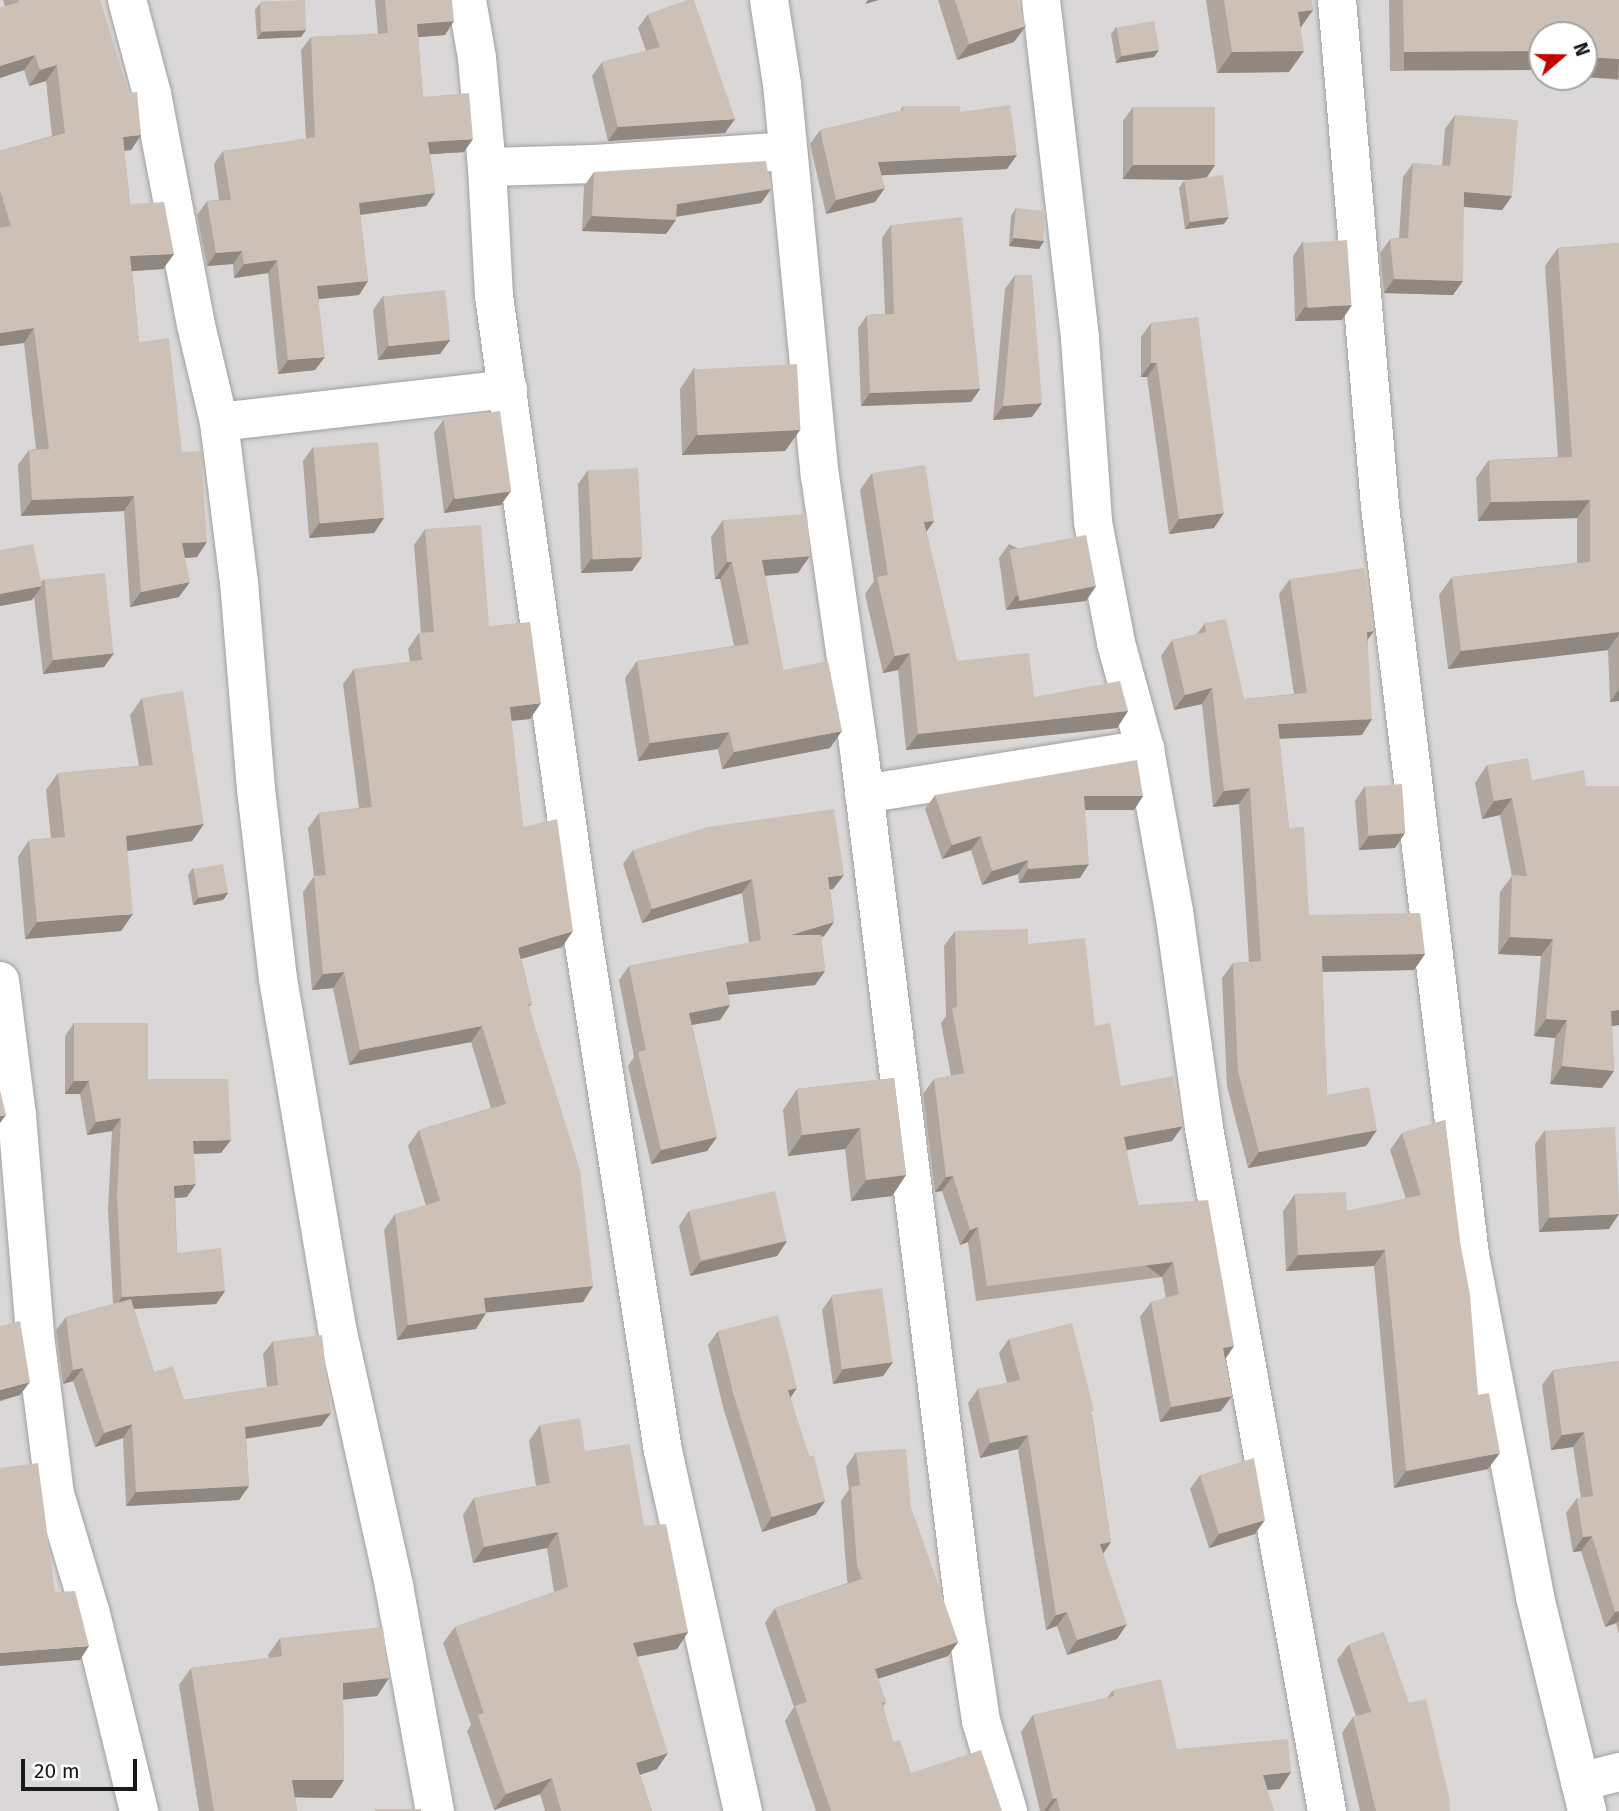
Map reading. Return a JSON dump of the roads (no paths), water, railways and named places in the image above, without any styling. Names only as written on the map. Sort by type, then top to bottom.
[{"type":"street","points":[[128,0],[152,94],[196,326],[219,422],[239,582],[256,789],[280,992],[337,1328],[394,1586],[435,1811]]},
{"type":"street","points":[[467,0],[477,58],[487,167],[494,296],[583,938],[663,1451],[743,1811]]},
{"type":"street","points":[[769,0],[788,151],[820,476],[864,794],[964,1607],[981,1721],[1008,1811]]},
{"type":"street","points":[[1041,0],[1080,339],[1094,522],[1116,643],[1145,749],[1174,911],[1204,1128],[1327,1811]]},
{"type":"street","points":[[1337,0],[1380,506],[1470,1255],[1535,1597],[1584,1797],[1619,1772]]},
{"type":"street","points":[[487,167],[594,164],[788,151]]},
{"type":"street","points":[[219,422],[508,389]]},
{"type":"street","points":[[864,794],[1145,749]]},
{"type":"street","points":[[0,981],[17,1115],[35,1336],[55,1494],[90,1614],[139,1811]]}]
